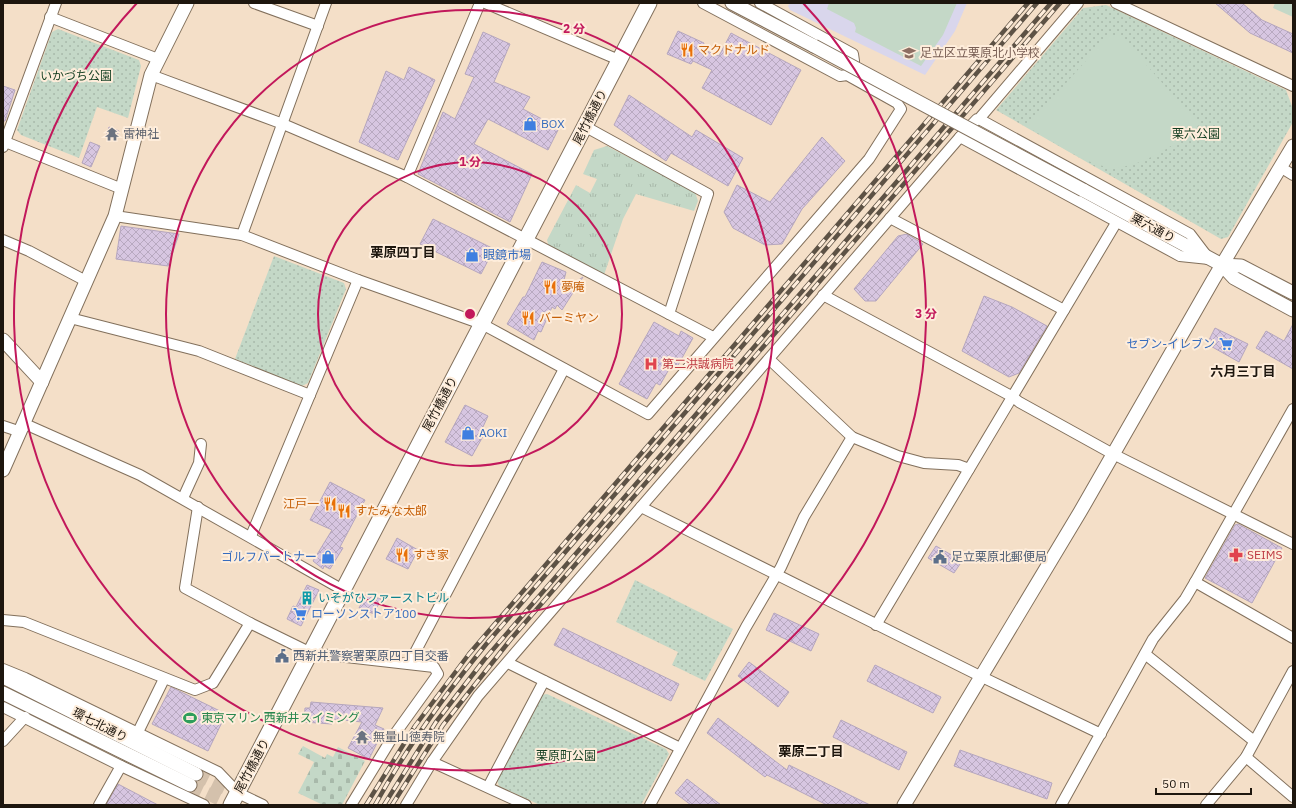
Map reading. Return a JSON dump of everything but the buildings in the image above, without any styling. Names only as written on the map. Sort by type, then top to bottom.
[{"type":"main road","name":"尾竹橋通り","points":[[235,799],[586,127],[649,3]]},
{"type":"street","points":[[56,3],[4,143],[122,188]]},
{"type":"street","points":[[3,470],[23,428],[115,216],[151,75],[187,3]]},
{"type":"street","points":[[254,3],[318,26]]},
{"type":"street","points":[[242,235],[326,3]]},
{"type":"street","points":[[407,177],[480,3]]},
{"type":"street","points":[[485,3],[619,60]]},
{"type":"street","points":[[115,216],[242,235],[358,280],[482,324],[648,414],[713,337],[869,159],[900,109],[897,103],[847,75],[840,76],[703,3]]},
{"type":"street","name":"栗六通り","points":[[732,3],[1084,190],[1209,259],[1222,265],[1241,266],[1293,294]]},
{"type":"street","points":[[760,3],[853,54],[854,61],[847,75]]},
{"type":"street","points":[[406,805],[432,762],[478,696],[508,663],[823,295],[960,137],[977,118],[979,119],[1078,3]]},
{"type":"street","points":[[1116,3],[1293,86]]},
{"type":"street","points":[[50,17],[158,59]]},
{"type":"street","points":[[151,75],[283,124],[407,177],[526,241],[713,337]]},
{"type":"street","points":[[979,119],[1190,234],[1209,259]]},
{"type":"street","points":[[586,127],[708,194],[669,314]]},
{"type":"street","points":[[960,137],[1116,223],[1180,256],[1209,259]]},
{"type":"street","points":[[904,805],[982,677],[1293,146]]},
{"type":"street","points":[[1280,167],[1293,175]]},
{"type":"street","points":[[890,218],[1064,310]]},
{"type":"street","points":[[876,625],[1116,223]]},
{"type":"street","points":[[3,240],[29,250],[86,280]]},
{"type":"street","name":"栗六通り","points":[[1222,265],[1234,278],[1293,310]]},
{"type":"street","points":[[251,536],[358,280]]},
{"type":"street","points":[[823,295],[1013,397],[1019,402],[1113,454],[1293,544]]},
{"type":"street","points":[[70,318],[199,351],[310,395]]},
{"type":"street","points":[[3,340],[42,382]]},
{"type":"street","points":[[769,359],[852,437],[898,456],[924,463],[958,464],[969,469]]},
{"type":"street","points":[[409,664],[564,369]]},
{"type":"street","points":[[1061,805],[1153,639],[1185,599],[1292,411]]},
{"type":"street","points":[[3,426],[23,428],[140,475],[251,536],[343,590]]},
{"type":"street","points":[[650,805],[749,621],[776,576],[818,492],[852,437]]},
{"type":"street","points":[[183,498],[199,464],[201,444]]},
{"type":"street","points":[[198,507],[185,588],[250,623],[311,653],[434,667],[438,674],[392,738],[351,805]]},
{"type":"street","points":[[641,507],[776,576],[1101,734]]},
{"type":"street","points":[[1195,582],[1293,638]]},
{"type":"street","points":[[3,620],[24,622],[164,679],[195,690],[213,683],[250,623]]},
{"type":"street","points":[[1145,654],[1254,741]]},
{"type":"street","points":[[508,663],[680,748]]},
{"type":"street","points":[[3,669],[138,732],[218,772],[235,799],[263,805]]},
{"type":"street","points":[[1206,805],[1246,756],[1293,671]]},
{"type":"street","name":"環七北通り","points":[[3,677],[193,779],[3,693]]},
{"type":"street","points":[[138,732],[164,679]]},
{"type":"street","points":[[488,787],[544,681]]},
{"type":"street","points":[[3,707],[121,766],[204,805]]},
{"type":"street","points":[[3,741],[25,717]]},
{"type":"street","points":[[1246,756],[1293,796]]},
{"type":"street","points":[[432,762],[526,805]]},
{"type":"street","points":[[99,805],[121,766]]},
{"type":"shaded area","name":"足立区立栗原北小学校","points":[[790,3],[967,3],[955,31],[925,75],[790,10],[788,6]]},
{"type":"green space","name":"足立区立栗原北小学校","points":[[829,3],[957,3],[943,35],[921,66],[855,32],[856,28],[854,23],[827,9]]},
{"type":"green space","points":[[1275,3],[1293,3],[1293,17],[1273,8]]},
{"type":"green space","name":"栗六公園","points":[[1106,5],[1286,90],[1293,109],[1293,122],[1228,237],[1221,239],[996,110],[1083,8]]},
{"type":"green space","name":"いかづち公園","points":[[58,29],[139,60],[141,66],[128,118],[97,107],[79,158],[21,135],[17,130],[52,32]]},
{"type":"green space","points":[[1107,37],[1122,37],[1199,125],[1179,141],[1154,156],[1128,166],[1103,166],[1094,163],[1064,149],[1027,127]]},
{"type":"green space","points":[[607,146],[695,192],[698,201],[694,211],[636,194],[623,219],[604,275],[550,250],[547,240],[576,185],[590,193],[597,179],[583,174],[594,150]]},
{"type":"green space","points":[[274,256],[344,283],[346,289],[308,383],[302,386],[235,359]]},
{"type":"green space","points":[[635,580],[733,629],[705,681],[672,665],[678,652],[616,622]]},
{"type":"green space","name":"栗原町公園","points":[[547,694],[666,749],[669,754],[641,805],[540,805],[499,786],[497,780],[541,695]]},
{"type":"green space","points":[[303,746],[325,758],[327,754],[333,757],[338,747],[365,761],[342,805],[323,805],[298,793],[314,762],[298,754]]},
{"type":"tunnel","points":[[196,774],[243,797]]},
{"type":"tunnel","points":[[190,785],[232,805]]},
{"type":"railway","points":[[366,805],[415,726],[469,654],[1028,3]]},
{"type":"railway","points":[[375,805],[387,783],[414,741],[457,681],[488,642],[1037,3]]},
{"type":"railway","points":[[384,805],[436,722],[484,660],[1051,3]]},
{"type":"railway","points":[[392,805],[443,725],[511,639],[1060,3]]},
{"type":"place","name":"マクドナルド","points":[[687,50]]},
{"type":"place","name":"足立区立栗原北小学校","points":[[909,53]]},
{"type":"place","name":"BOX","points":[[530,124]]},
{"type":"place","name":"雷神社","points":[[112,134]]},
{"type":"place","name":"眼鏡市場","points":[[472,255]]},
{"type":"place","name":"夢庵","points":[[550,287]]},
{"type":"place","name":"バーミヤン","points":[[528,318]]},
{"type":"place","name":"セブン-イレブン","points":[[1226,344]]},
{"type":"place","name":"第二洪誠病院","points":[[651,364]]},
{"type":"place","name":"AOKI","points":[[468,433]]},
{"type":"place","name":"江戸一","points":[[330,504]]},
{"type":"place","name":"すたみな太郎","points":[[344,511]]},
{"type":"place","name":"すき家","points":[[402,555]]},
{"type":"place","name":"SEIMS","points":[[1236,555]]},
{"type":"place","name":"ゴルフパートナー","points":[[328,557]]},
{"type":"place","name":"足立栗原北郵便局","points":[[940,557]]},
{"type":"place","name":"いそがひファーストビル","points":[[307,598]]},
{"type":"place","name":"ローソンストア100","points":[[300,614]]},
{"type":"place","name":"西新井警察署栗原四丁目交番","points":[[282,656]]},
{"type":"place","name":"東京マリン 西新井スイミング","points":[[190,718]]},
{"type":"place","name":"無量山徳寿院","points":[[362,737]]},
{"type":"district","name":"栗原四丁目","points":[[403,252]]},
{"type":"district","name":"六月三丁目","points":[[1243,371]]},
{"type":"district","name":"栗原二丁目","points":[[811,751]]}]
